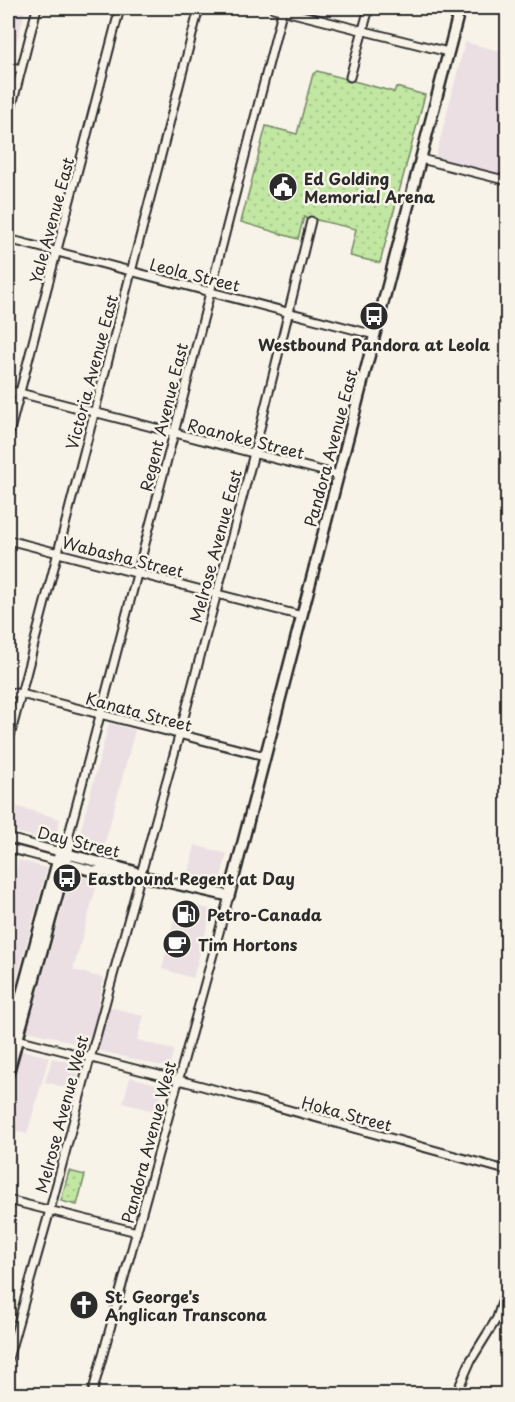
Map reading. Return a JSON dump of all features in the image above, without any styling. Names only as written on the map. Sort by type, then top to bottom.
[{"type":"main road","name":"Pandora Avenue East","points":[[229,896],[460,8]]},
{"type":"main road","name":"Day Street","points":[[63,858],[133,871],[141,876],[229,896]]},
{"type":"main road","points":[[8,1074],[10,1039],[63,858]]},
{"type":"street","points":[[8,120],[37,8]]},
{"type":"street","name":"Yale Avenue East","points":[[8,438],[120,8]]},
{"type":"street","name":"Victoria Avenue East","points":[[8,744],[199,8]]},
{"type":"street","points":[[273,8],[448,52]]},
{"type":"street","points":[[305,8],[315,18]]},
{"type":"street","points":[[350,77],[369,8]]},
{"type":"street","name":"Regent Avenue East","points":[[63,858],[71,843],[69,834],[282,9]]},
{"type":"street","points":[[8,66],[21,69]]},
{"type":"street","points":[[422,159],[507,181]]},
{"type":"street","name":"Melrose Avenue East","points":[[141,876],[253,453],[311,221]]},
{"type":"street","name":"Leola Street","points":[[8,239],[375,335]]},
{"type":"street","name":"Roanoke Street","points":[[8,390],[338,475]]},
{"type":"street","name":"Wabasha Street","points":[[8,540],[302,616]]},
{"type":"street","name":"Kanata Street","points":[[8,692],[265,756]]},
{"type":"street","name":"Day Street","points":[[8,838],[63,858]]},
{"type":"street","name":"Day Street","points":[[8,848],[63,858]]},
{"type":"street","name":"Melrose Avenue West","points":[[8,1359],[141,876]]},
{"type":"street","name":"Pandora Avenue West","points":[[92,1395],[229,896]]},
{"type":"street","name":"Hoka Street","points":[[10,1039],[179,1081],[507,1172]]},
{"type":"street","points":[[8,1200],[137,1232]]},
{"type":"street","points":[[456,1395],[471,1360],[497,1318],[507,1283]]},
{"type":"shaded area","points":[[8,8],[26,8],[12,59],[8,58]]},
{"type":"shaded area","points":[[465,42],[507,53],[507,178],[435,159]]},
{"type":"shaded area","points":[[109,723],[135,730],[102,854],[83,847],[78,840]]},
{"type":"shaded area","points":[[8,804],[60,819],[55,842],[8,830]]},
{"type":"shaded area","points":[[195,845],[227,854],[219,884],[188,876]]},
{"type":"shaded area","points":[[19,860],[47,868],[8,1011],[8,903]]},
{"type":"shaded area","points":[[72,874],[98,881],[73,970],[104,978],[98,1004],[144,1016],[137,1040],[174,1050],[169,1068],[27,1031]]},
{"type":"shaded area","points":[[178,901],[212,910],[193,978],[162,969]]},
{"type":"shaded area","points":[[21,1050],[49,1057],[27,1134],[8,1129],[8,1100]]},
{"type":"shaded area","points":[[52,1058],[81,1065],[74,1090],[45,1082]]},
{"type":"shaded area","points":[[130,1077],[164,1086],[157,1112],[123,1103]]},
{"type":"green space","points":[[317,71],[394,92],[396,87],[425,95],[380,263],[350,256],[356,229],[304,217],[298,239],[241,222],[266,126],[297,134],[313,74]]},
{"type":"green space","points":[[69,1171],[85,1175],[77,1205],[61,1201]]},
{"type":"place","name":"Ed Golding Memorial Arena","points":[[283,187]]},
{"type":"place","name":"Westbound Pandora at Leola","points":[[374,316]]},
{"type":"place","name":"Eastbound Regent at Day","points":[[67,878]]},
{"type":"place","name":"Petro-Canada","points":[[186,914]]},
{"type":"place","name":"Tim Hortons","points":[[177,944]]},
{"type":"place","name":"St. George's Anglican Transcona","points":[[84,1305]]}]
